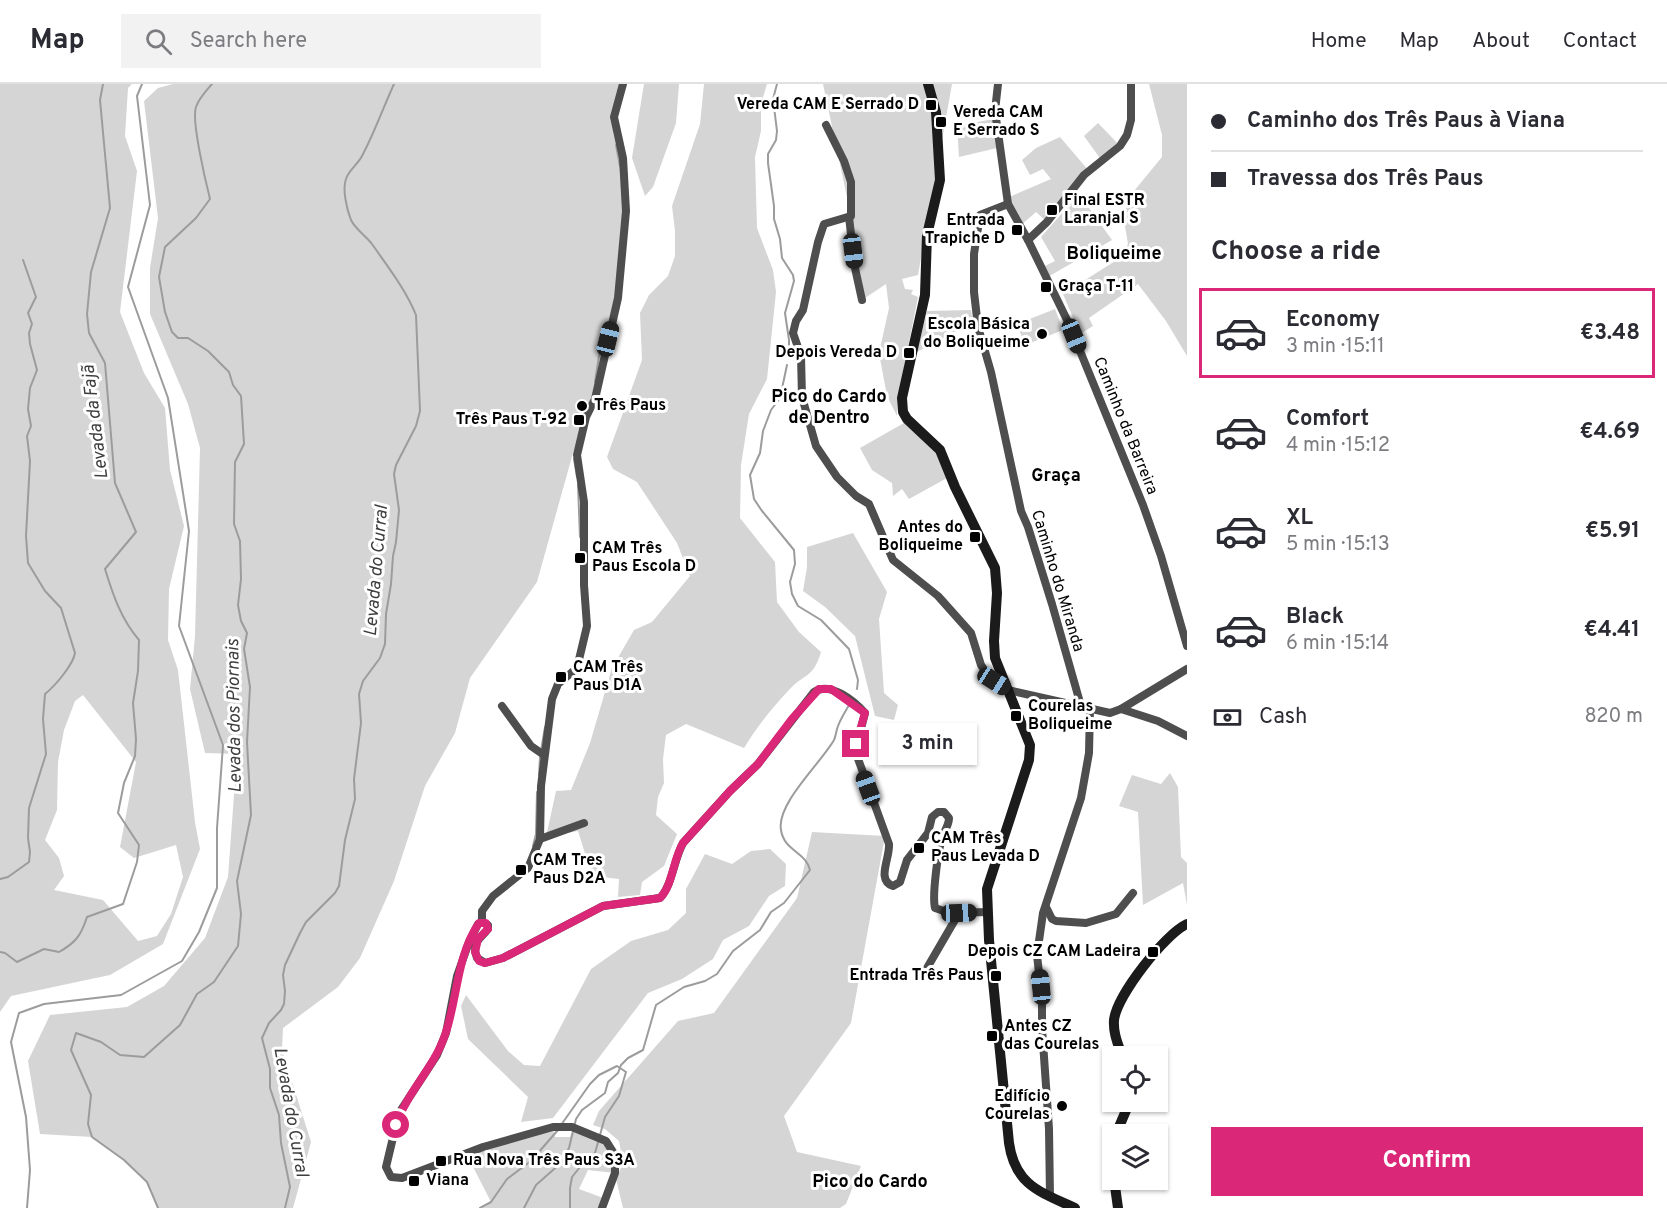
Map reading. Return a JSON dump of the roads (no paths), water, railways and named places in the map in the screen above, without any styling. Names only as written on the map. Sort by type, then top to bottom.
[{"type":"main road","points":[[928,84],[936,112],[940,180],[927,235],[925,295],[902,398],[902,407],[911,425],[940,450],[958,495],[995,568],[997,593],[994,649],[999,669],[1029,738],[1030,749],[1023,779],[987,890],[989,940],[1011,1156],[1024,1180],[1055,1202],[1075,1208]]},
{"type":"main road","points":[[1119,1046],[1114,1030],[1114,1018],[1122,998],[1155,953],[1175,931],[1187,924]]},
{"type":"main road","points":[[1108,1208],[1118,1203]]},
{"type":"street","points":[[482,922],[482,911],[493,896],[528,868],[540,839],[541,786],[554,690],[577,668],[587,626],[584,585],[584,502],[577,455],[586,417],[595,399],[618,298],[626,211],[623,158],[614,117],[623,84]]},
{"type":"street","name":"Caminho da Barreira","points":[[998,84],[995,111],[1008,204],[1074,336],[1143,505],[1161,556],[1187,646]]},
{"type":"street","points":[[1028,240],[1047,222],[1084,175],[1120,146],[1127,135],[1131,120],[1131,84]]},
{"type":"street","points":[[826,125],[844,161],[851,182],[851,216],[849,217],[855,268],[862,300]]},
{"type":"street","name":"Caminho do Miranda","points":[[1008,204],[980,215],[974,254],[974,292],[978,327],[991,372],[1021,511],[1052,604],[1081,706]]},
{"type":"street","points":[[849,217],[824,224],[803,310],[796,321],[793,333],[801,356],[802,397],[816,446],[837,477],[856,496],[869,504],[893,560],[938,596],[971,633],[981,665],[987,674],[1008,690],[1110,712],[1121,709],[1187,669]]},
{"type":"street","points":[[482,922],[488,925],[488,929],[478,939],[475,952],[479,961],[488,962],[503,958],[603,906],[660,898],[667,888],[678,851],[683,843],[758,764],[814,692],[819,689],[831,689],[865,713],[856,744],[857,756],[889,844],[890,852],[885,881],[893,886],[900,882],[907,860],[928,833],[934,813],[944,812],[949,822],[943,835],[935,908],[940,911],[959,913],[988,912]]},
{"type":"street","points":[[502,706],[531,746],[544,755]]},
{"type":"street","points":[[1055,1202],[1037,955],[1042,919],[1082,798],[1089,753],[1090,708]]},
{"type":"street","points":[[1121,709],[1187,735]]},
{"type":"street","points":[[540,839],[584,823]]},
{"type":"street","points":[[1046,907],[1052,919],[1056,921],[1092,922],[1104,916],[1116,914],[1133,893]]},
{"type":"street","points":[[927,968],[959,913]]},
{"type":"street","points":[[482,922],[478,924],[469,942],[457,976],[446,1034],[437,1055],[401,1110],[386,1167],[391,1177],[397,1179],[413,1175],[467,1153],[553,1127],[572,1127],[602,1139],[609,1146],[615,1163],[613,1179],[602,1208]]},
{"type":"waterway","name":"Levada da Fajã","points":[[0,952],[17,962],[44,949],[59,952],[65,949],[77,938],[87,917],[123,904],[137,862],[139,845],[118,813],[124,783],[135,756],[133,703],[138,671],[139,640],[122,615],[105,569],[136,532],[115,483],[105,363],[89,333],[87,314],[91,272],[110,208],[100,100],[103,84]]},
{"type":"waterway","points":[[27,1208],[30,1170],[26,1117],[11,1042],[19,1013],[44,1004],[121,995],[182,961],[199,932],[217,888],[217,828],[223,745],[179,626],[189,531],[168,398],[128,287],[150,205],[137,96],[142,84]]},
{"type":"waterway","name":"Levada dos Piornais","points":[[158,1208],[147,1182],[124,1160],[92,1137],[88,1124],[91,1095],[71,1050],[76,1033],[101,1042],[120,1055],[144,1057],[180,1025],[197,994],[214,982],[238,946],[241,914],[237,881],[251,815],[247,742],[250,687],[244,649],[247,633],[241,621],[238,605],[241,579],[240,541],[234,524],[235,462],[244,444],[241,396],[233,385],[229,372],[208,351],[188,338],[178,338],[172,332],[165,312],[159,277],[165,247],[196,218],[210,199],[195,114],[199,101],[212,84]]},
{"type":"waterway","name":"Levada do Curral","points":[[285,1208],[290,1187],[281,1143],[279,1115],[270,1088],[270,1069],[262,1038],[269,1023],[284,1004],[285,965],[300,933],[306,922],[339,886],[345,840],[355,799],[354,779],[361,723],[359,694],[363,681],[380,658],[385,644],[386,614],[399,510],[394,474],[396,465],[416,426],[420,411],[416,315],[390,270],[372,244],[353,224],[345,194],[347,176],[366,148],[394,84]]},
{"type":"waterway","points":[[777,84],[773,99],[776,140],[768,154],[768,163],[774,219],[780,239],[782,258],[793,275],[794,281],[785,313],[789,358]]},
{"type":"waterway","points":[[616,145],[620,166]]},
{"type":"waterway","points":[[0,879],[8,877],[29,862],[29,808],[46,754],[43,719],[45,694],[63,675],[75,653],[61,608],[45,591],[28,563],[26,536],[30,461],[27,436],[31,426],[28,409],[30,388],[37,370],[30,344],[29,333],[32,324],[28,313],[36,297],[23,260]]},
{"type":"waterway","points":[[595,382],[599,356],[609,323]]},
{"type":"waterway","points":[[787,365],[780,398],[771,410],[763,431],[760,453],[750,475],[754,499],[794,550],[795,564],[790,582],[792,594],[798,606],[821,620],[849,649],[858,680],[857,689]]},
{"type":"waterway","points":[[574,459],[577,477]]},
{"type":"waterway","points":[[578,485],[580,537]]},
{"type":"waterway","points":[[524,1208],[536,1185],[562,1162],[569,1148],[576,1119],[582,1110],[605,1093],[608,1082],[618,1073],[621,1065],[628,1058],[643,1050],[656,1005],[684,987],[705,981],[717,974],[733,951],[760,930],[771,912],[784,903],[810,870],[804,859],[786,843],[781,830],[781,820],[792,796],[834,740],[839,723],[851,702]]},
{"type":"waterway","points":[[541,751],[545,727]]},
{"type":"waterway","points":[[539,775],[540,757]]},
{"type":"waterway","points":[[533,846],[536,834],[537,792]]},
{"type":"waterway","name":"Levada do Curral","points":[[561,1125],[599,1075],[617,1066],[626,1072],[619,1096],[605,1117],[595,1153],[572,1177],[570,1208]]},
{"type":"waterway","name":"Levada do Curral","points":[[480,1208],[491,1202],[507,1179],[531,1161],[558,1130]]},
{"type":"place","name":"Vereda CAM E Serrado D","points":[[931,105]]},
{"type":"place","name":"Vereda CAM E Serrado S","points":[[941,122]]},
{"type":"place","name":"Final ESTR Laranjal S","points":[[1052,210]]},
{"type":"place","name":"Entrada Trapiche D","points":[[1017,230]]},
{"type":"place","name":"Graça T-11","points":[[1046,287]]},
{"type":"place","name":"Escola Básica do Boliqueime","points":[[1042,334]]},
{"type":"place","name":"Depois Vereda D","points":[[909,353]]},
{"type":"place","name":"Três Paus","points":[[582,406]]},
{"type":"place","name":"Três Paus T-92","points":[[579,420]]},
{"type":"place","name":"Antes do Boliqueime","points":[[975,537]]},
{"type":"place","name":"CAM Três Paus Escola D","points":[[580,558]]},
{"type":"place","name":"CAM Três Paus D1A","points":[[561,677]]},
{"type":"place","name":"Courelas Boliqueime","points":[[1016,716]]},
{"type":"place","name":"CAM Três Paus Levada D","points":[[919,848]]},
{"type":"place","name":"CAM Tres Paus D2A","points":[[521,870]]},
{"type":"place","name":"Depois CZ CAM Ladeira","points":[[1153,952]]},
{"type":"place","name":"Entrada Três Paus","points":[[996,976]]},
{"type":"place","name":"Antes CZ das Courelas","points":[[992,1036]]},
{"type":"place","name":"Edifício Courelas","points":[[1062,1106]]},
{"type":"place","name":"Rua Nova Três Paus S3A","points":[[441,1161]]},
{"type":"place","name":"Viana","points":[[414,1181]]},
{"type":"district","name":"Boliqueime","points":[[1114,254]]},
{"type":"district","name":"Pico do Cardo de Dentro","points":[[829,407]]},
{"type":"district","name":"Graça","points":[[1056,476]]},
{"type":"district","name":"Pico do Cardo","points":[[870,1182]]}]
